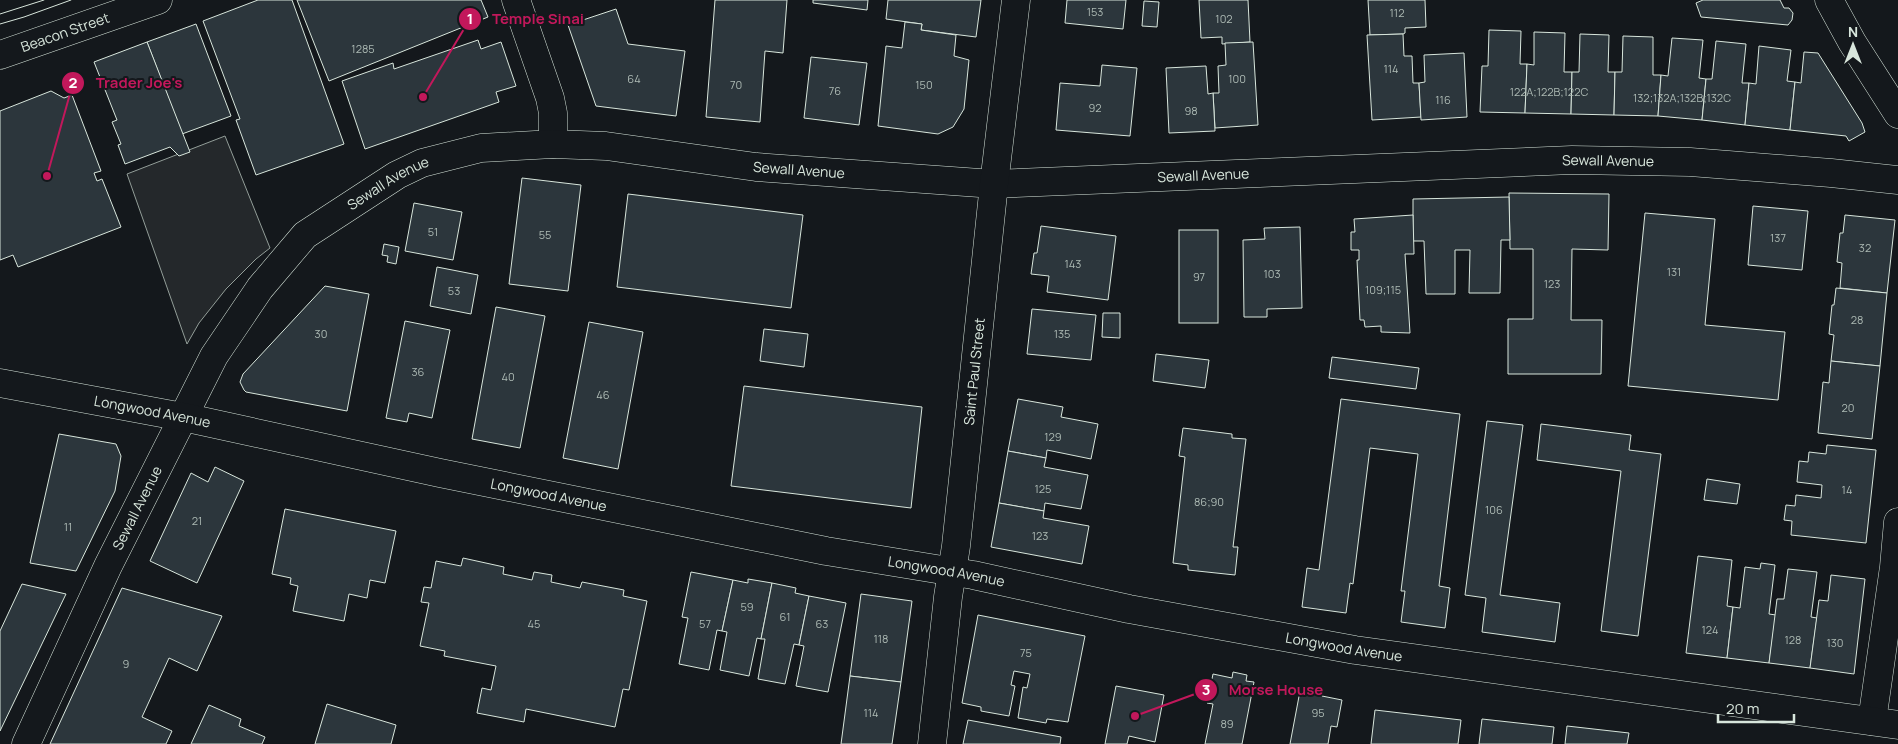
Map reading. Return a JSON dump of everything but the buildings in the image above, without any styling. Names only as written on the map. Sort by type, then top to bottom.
[{"type":"main road","name":"Beacon Street","points":[[0,55],[158,0]]},
{"type":"main road","points":[[516,0],[550,98],[553,113],[553,144]]},
{"type":"main road","name":"Saint Paul Street","points":[[932,744],[1016,0]]},
{"type":"main road","points":[[1828,0],[1852,42],[1898,114]]},
{"type":"main road","name":"Sewall Avenue","points":[[26,744],[108,566],[214,356],[254,296],[306,235],[397,175],[422,162],[481,148],[553,144],[606,146],[756,167],[994,184],[1572,160],[1690,162],[1898,180]]},
{"type":"main road","name":"Longwood Avenue","points":[[0,383],[183,417],[459,477],[826,551],[952,572],[1129,609],[1355,650],[1885,723]]},
{"type":"main road","points":[[1885,723],[1898,522]]},
{"type":"shaded area","points":[[225,136],[270,248],[226,289],[199,323],[187,344],[127,174]]},
{"type":"tram line","points":[[0,14],[44,0]]},
{"type":"tram line","points":[[0,24],[71,0]]},
{"type":"place","name":"Temple Sinai","points":[[423,97]]},
{"type":"place","name":"Trader Joe's","points":[[47,176]]},
{"type":"place","name":"Morse House","points":[[1135,716]]}]
